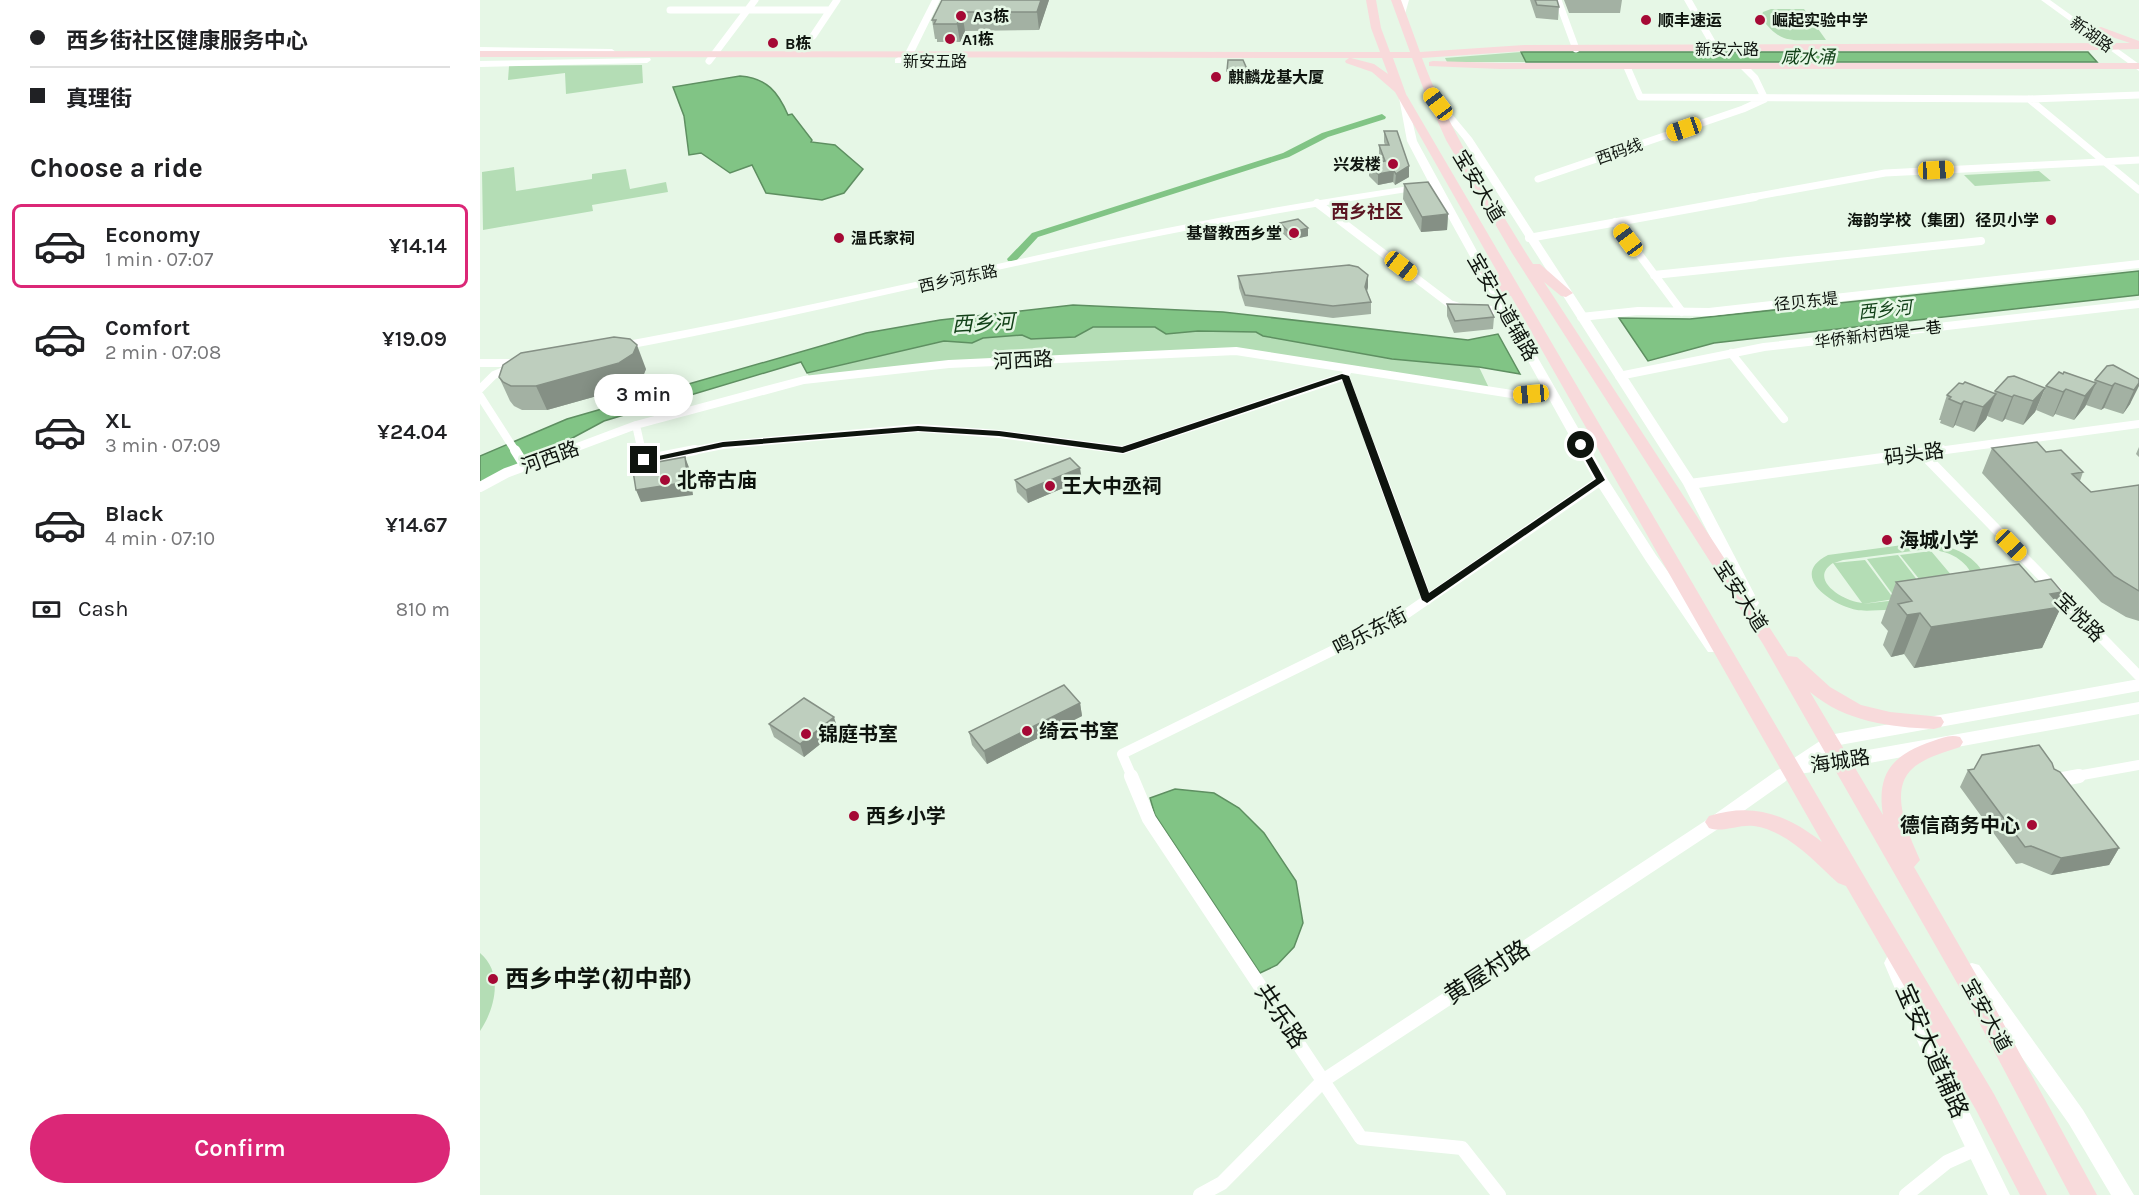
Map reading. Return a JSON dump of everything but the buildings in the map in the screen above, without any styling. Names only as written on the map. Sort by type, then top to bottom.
[{"type":"main road","points":[[909,55],[909,39],[926,0]]},
{"type":"main road","points":[[897,58],[936,0]]},
{"type":"main road","points":[[1365,0],[1378,17],[1393,17],[1405,0]]},
{"type":"main road","name":"宝安大道","points":[[1371,0],[1376,28],[1401,94],[1865,898],[1980,1092],[2034,1195]]},
{"type":"main road","name":"宝安大道","points":[[1396,0],[1393,17],[1405,25],[1430,93],[1452,140],[1519,253],[1770,641],[1929,912],[2084,1195]]},
{"type":"main road","points":[[1688,0],[1716,49]]},
{"type":"main road","name":"新湖路","points":[[2045,0],[2138,67]]},
{"type":"main road","name":"新湖路","points":[[2058,0],[2125,47],[2138,67]]},
{"type":"main road","points":[[1405,25],[1416,39],[1427,44],[1449,49],[1479,51]]},
{"type":"main road","points":[[1331,57],[1363,49],[1372,39],[1376,28]]},
{"type":"main road","points":[[2101,30],[2139,44]]},
{"type":"main road","points":[[2054,48],[2082,43],[2088,37],[2087,31]]},
{"type":"main road","points":[[861,55],[886,51],[909,39]]},
{"type":"main road","points":[[909,39],[928,51],[949,55]]},
{"type":"main road","name":"新安六路","points":[[1417,59],[1479,51],[1576,48],[2054,48],[2125,47],[2139,44]]},
{"type":"main road","points":[[480,50],[580,51],[650,57]]},
{"type":"main road","name":"新安五路","points":[[480,54],[711,58],[1331,57]]},
{"type":"main road","name":"新安五路","points":[[711,58],[861,55],[897,58],[909,55],[1389,58]]},
{"type":"main road","name":"新安五路","points":[[480,60],[553,57]]},
{"type":"main road","points":[[480,64],[650,57]]},
{"type":"main road","points":[[1331,57],[1372,66],[1385,75],[1401,94]]},
{"type":"main road","name":"新安六路","points":[[1389,58],[1500,66],[2138,67]]},
{"type":"main road","points":[[1500,66],[1444,78],[1430,93],[1467,138],[1529,238],[1690,484],[1770,641],[1801,674],[1850,709],[1881,720],[1934,722]]},
{"type":"main road","name":"宝安大道辅路","points":[[1401,94],[1412,141],[1434,185],[1601,480],[1638,539],[1764,720]]},
{"type":"main road","name":"西乡河东路","points":[[604,350],[744,324],[1162,232],[1317,203],[1434,185]]},
{"type":"main road","points":[[1519,253],[1566,293]]},
{"type":"main road","points":[[1478,264],[1521,302]]},
{"type":"main road","points":[[480,363],[534,362]]},
{"type":"main road","name":"海城路","points":[[1791,769],[1829,741],[2139,686]]},
{"type":"main road","name":"海城路","points":[[1791,769],[1842,762],[2139,708]]},
{"type":"main road","points":[[1953,742],[1919,755],[1902,766],[1893,785],[1892,800],[1898,827],[1929,912],[2076,1117],[2123,1195]]},
{"type":"main road","points":[[1716,822],[1729,817],[1760,817],[1787,828],[1821,854],[1865,898]]},
{"type":"main road","name":"宝安大道辅路","points":[[1865,898],[1953,1101],[1999,1195]]},
{"type":"street","points":[[711,58],[755,0]]},
{"type":"street","points":[[813,36],[837,0]]},
{"type":"street","points":[[1558,0],[1576,48]]},
{"type":"street","points":[[670,10],[830,10]]},
{"type":"street","points":[[1627,67],[1640,97],[2029,99],[2139,95]]},
{"type":"street","points":[[1744,67],[1755,78],[1765,99]]},
{"type":"street","name":"西码线","points":[[1538,179],[1743,109],[1765,99]]},
{"type":"street","points":[[2029,99],[2139,190]]},
{"type":"street","points":[[1529,238],[1885,173],[2139,160]]},
{"type":"street","points":[[1317,203],[1450,304],[1466,309],[1505,310]]},
{"type":"street","points":[[1615,222],[1682,312]]},
{"type":"street","points":[[1654,275],[1981,241]]},
{"type":"street","name":"径贝东堤","points":[[1582,319],[1638,311],[1709,312],[2139,264]]},
{"type":"street","name":"华侨新村西堤一巷","points":[[1619,376],[1731,353],[1802,342],[2139,304]]},
{"type":"street","name":"河西路","points":[[480,488],[506,473],[636,425],[804,380],[949,364],[1221,351],[1347,372],[1518,395],[1552,393]]},
{"type":"street","points":[[1731,353],[1784,419]]},
{"type":"street","points":[[480,389],[494,375],[534,362]]},
{"type":"street","points":[[636,425],[644,460],[723,445],[918,428],[999,434],[1123,450],[1347,372],[1427,600]]},
{"type":"street","points":[[480,396],[525,466]]},
{"type":"street","name":"码头路","points":[[1690,484],[2139,424]]},
{"type":"street","name":"宝悦路","points":[[1922,453],[2139,676]]},
{"type":"street","name":"鸣乐东街","points":[[1122,754],[1403,616],[1601,480]]},
{"type":"street","name":"共乐路","points":[[1122,754],[1149,819],[1361,1138],[1462,1148],[1499,1195]]},
{"type":"street","points":[[2052,781],[2139,765]]},
{"type":"street","name":"黄屋村路","points":[[1200,1195],[1222,1183],[1324,1080],[1716,822],[1791,769]]},
{"type":"street","points":[[1906,1195],[1934,1169],[1952,1157],[1977,1149]]},
{"type":"shaded area","points":[[1771,9],[1804,9],[1826,40],[1798,40],[1782,37],[1768,27],[1761,17],[1763,12]]},
{"type":"shaded area","points":[[1521,52],[1526,62],[1447,62],[1445,58]]},
{"type":"shaded area","points":[[642,65],[643,83],[566,94],[565,73],[508,80],[509,66]]},
{"type":"shaded area","points":[[514,167],[516,191],[592,179],[592,174],[626,169],[630,189],[666,182],[668,192],[592,205],[593,211],[483,230],[482,172]]},
{"type":"shaded area","points":[[2039,171],[2051,181],[1975,186],[1964,175]]},
{"type":"shaded area","points":[[1093,327],[1155,327],[1166,334],[1198,331],[1257,332],[1263,336],[1392,359],[1479,367],[1489,388],[1234,348],[809,376],[807,373],[944,341],[972,343],[983,338],[1022,335],[1031,339],[1075,337]]},
{"type":"shaded area","points":[[1925,542],[1943,545],[1968,556],[1985,576],[1968,595],[1955,602],[1893,609],[1857,610],[1826,596],[1813,580],[1812,571],[1817,563],[1828,555]],"holes":[[[1928,549],[1954,556],[1969,569],[1972,575],[1955,593],[1863,604],[1894,599],[1865,560],[1834,563]],[[1833,563],[1862,603],[1847,599],[1826,583],[1824,576],[1826,570]]]},
{"type":"shaded area","points":[[1931,551],[1963,589],[1931,594],[1900,555]]},
{"type":"shaded area","points":[[1898,555],[1928,594],[1896,599],[1867,559]]},
{"type":"shaded area","points":[[480,953],[488,961],[492,971],[495,991],[490,1012],[480,1031]]},
{"type":"water","name":"咸水涌","points":[[1521,52],[2088,52],[2097,62],[1526,62]]},
{"type":"water","points":[[740,76],[764,83],[776,93],[788,115],[792,114],[812,140],[811,142],[835,145],[863,169],[844,193],[822,200],[766,193],[752,165],[730,173],[701,153],[689,155],[684,116],[673,87]]},
{"type":"water","name":"西乡河","points":[[2139,271],[2139,295],[1714,343],[1648,361],[1619,318],[1690,319]]},
{"type":"water","name":"西乡河","points":[[1073,305],[1223,312],[1468,340],[1498,334],[1520,374],[1479,367],[1392,359],[1263,336],[1256,332],[1198,331],[1166,334],[1155,327],[1093,327],[1075,337],[1031,339],[1022,335],[983,338],[972,343],[944,341],[807,373],[801,362],[604,421],[537,457],[480,482],[480,456],[567,419],[866,333],[940,320]]},
{"type":"water","points":[[1175,789],[1214,793],[1239,808],[1264,833],[1296,881],[1303,923],[1294,947],[1277,965],[1260,973],[1155,815],[1150,798]]},
{"type":"waterway","points":[[1012,259],[1035,235],[1286,155],[1325,135],[1382,117]]},
{"type":"place","name":"A3栋","points":[[961,16]]},
{"type":"place","name":"顺丰速运","points":[[1646,20]]},
{"type":"place","name":"崛起实验中学","points":[[1760,20]]},
{"type":"place","name":"A1栋","points":[[950,39]]},
{"type":"place","name":"B栋","points":[[773,43]]},
{"type":"place","name":"麒麟龙基大厦","points":[[1216,77]]},
{"type":"place","name":"兴发楼","points":[[1393,164]]},
{"type":"place","name":"海韵学校（集团）径贝小学","points":[[2051,220]]},
{"type":"place","name":"基督教西乡堂","points":[[1294,233]]},
{"type":"place","name":"温氏家祠","points":[[839,238]]},
{"type":"place","name":"北帝古庙","points":[[665,480]]},
{"type":"place","name":"王大中丞祠","points":[[1050,486]]},
{"type":"place","name":"海城小学","points":[[1887,540]]},
{"type":"place","name":"绮云书室","points":[[1027,731]]},
{"type":"place","name":"锦庭书室","points":[[806,734]]},
{"type":"place","name":"西乡小学","points":[[854,816]]},
{"type":"place","name":"德信商务中心","points":[[2032,825]]},
{"type":"place","name":"西乡中学(初中部)","points":[[493,979]]},
{"type":"district","name":"西乡社区","points":[[1367,212]]},
{"type":"route","points":[[644,460],[723,445],[918,428],[999,434],[1123,450],[1345,376],[1427,600],[1601,480],[1581,445]]}]
